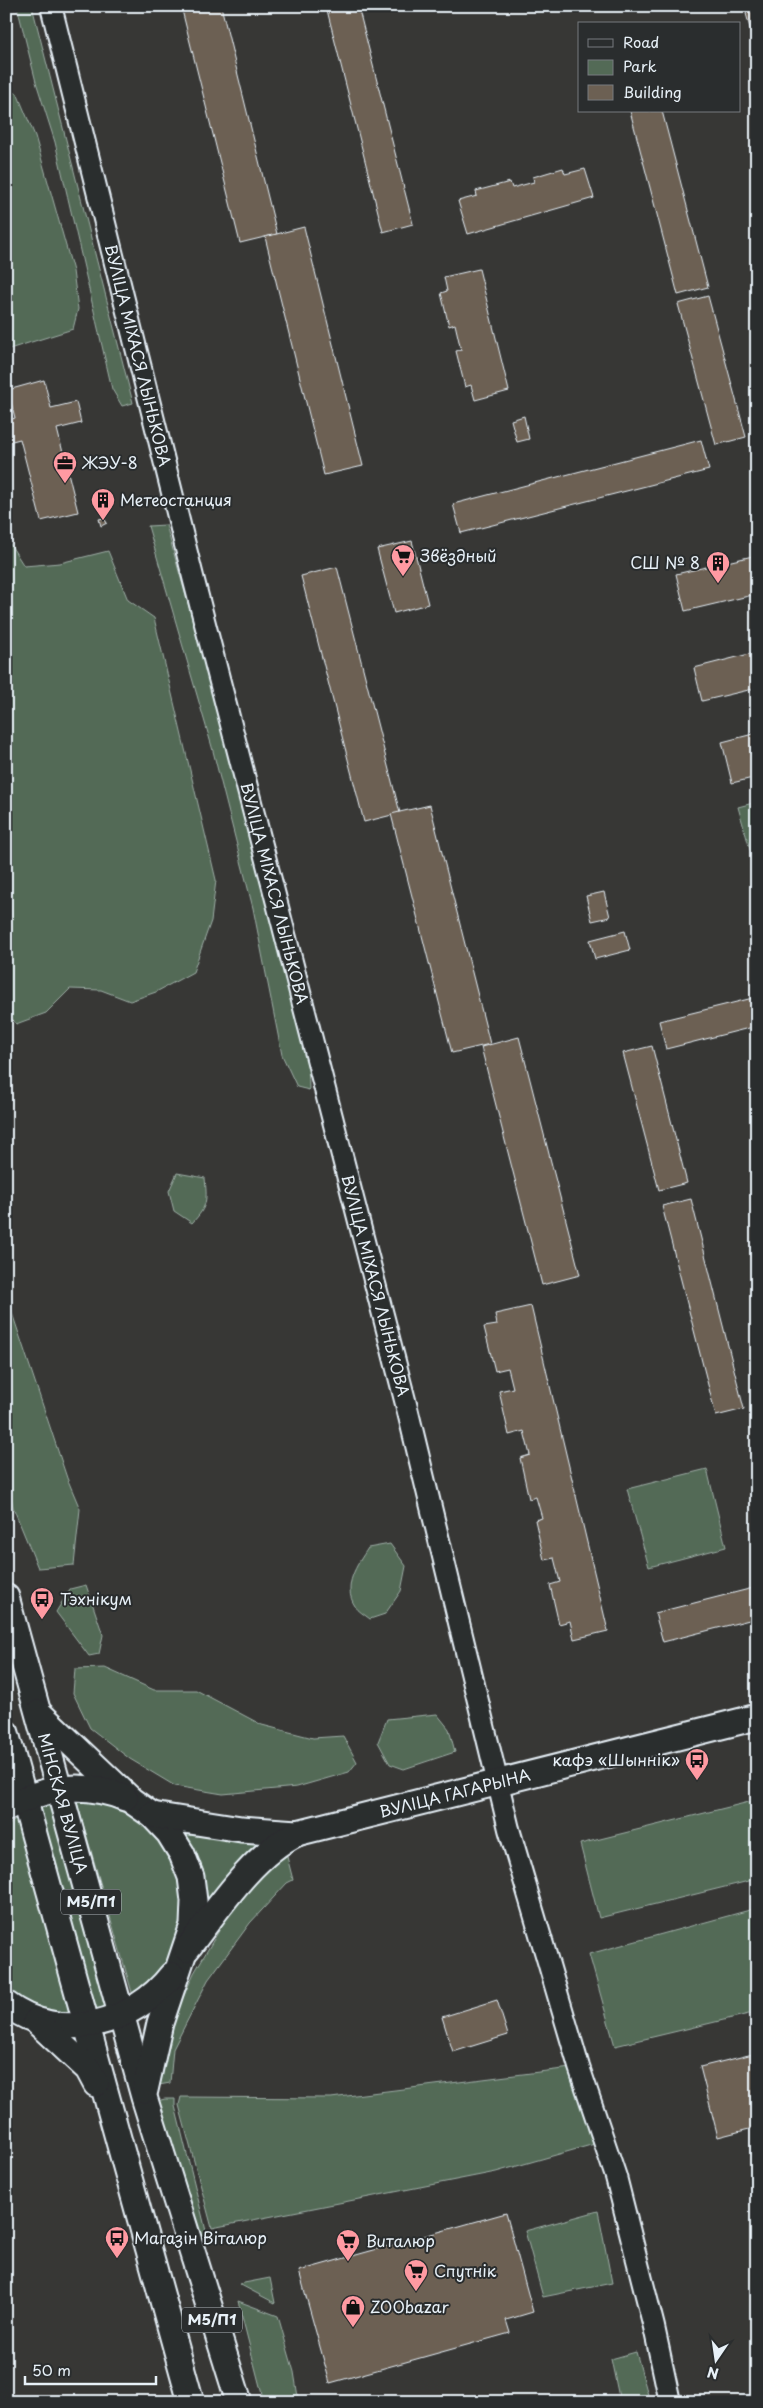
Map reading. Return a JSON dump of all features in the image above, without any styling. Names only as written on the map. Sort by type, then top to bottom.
[{"type":"main road","name":"МІНСКАЯ ВУЛІЦА","points":[[6,1597],[144,2097]]},
{"type":"main road","points":[[39,1713],[132,1801],[152,1815],[174,1840],[191,1877],[194,1909],[193,1925],[160,2023],[144,2097]]},
{"type":"main road","name":"ВУЛІЦА ГАГАРЫНА","points":[[33,2018],[59,2025],[86,2025],[122,2016],[143,2004],[161,1989],[181,1959],[239,1882],[257,1863],[288,1837],[297,1833],[757,1717]]},
{"type":"main road","name":"М5/П1","points":[[6,1733],[15,1803],[86,2025],[191,2402]]},
{"type":"main road","points":[[15,1803],[60,1788],[84,1787],[109,1792],[132,1801]]},
{"type":"main road","name":"ВУЛІЦА ГАГАРЫНА","points":[[152,1815],[241,1829],[297,1833]]},
{"type":"main road","points":[[7,2005],[33,2018],[88,2069],[109,2108]]},
{"type":"main road","name":"М5/П1","points":[[144,2097],[238,2402]]},
{"type":"street","name":"ВУЛІЦА МІХАСЯ ЛЫНЬКОВА","points":[[51,6],[194,580],[406,1404],[497,1782],[579,2067],[616,2177],[654,2327],[670,2402]]},
{"type":"green space","points":[[17,6],[32,6],[133,403],[122,406],[112,389],[55,142],[36,82]]},
{"type":"green space","points":[[6,92],[17,93],[35,136],[73,271],[78,309],[73,329],[6,350]]},
{"type":"green space","points":[[166,525],[236,774],[297,1006],[306,1048],[309,1090],[297,1087],[282,1055],[253,908],[212,747],[148,526]]},
{"type":"green space","points":[[6,531],[10,544],[24,566],[60,563],[108,551],[128,600],[154,618],[216,880],[211,921],[193,972],[156,992],[130,1001],[101,990],[70,989],[46,1013],[16,1024],[6,1011]]},
{"type":"green space","points":[[757,802],[757,874],[738,807]]},
{"type":"green space","points":[[177,1173],[205,1178],[204,1207],[192,1223],[174,1211],[169,1191]]},
{"type":"green space","points":[[6,1295],[67,1478],[80,1509],[74,1565],[38,1568],[13,1507],[6,1474]]},
{"type":"green space","points":[[707,1469],[726,1547],[649,1567],[627,1489]]},
{"type":"green space","points":[[390,1544],[406,1566],[401,1591],[385,1614],[370,1619],[355,1606],[351,1598],[350,1583],[368,1548]]},
{"type":"green space","points":[[86,1585],[103,1635],[99,1654],[89,1656],[56,1612],[70,1589]]},
{"type":"green space","points":[[105,1668],[154,1690],[196,1690],[262,1725],[313,1738],[343,1736],[357,1762],[349,1772],[297,1787],[223,1794],[175,1786],[130,1759],[90,1728],[73,1693],[75,1669]]},
{"type":"green space","points":[[437,1714],[449,1729],[455,1752],[404,1769],[390,1764],[378,1742],[387,1719]]},
{"type":"green space","points":[[76,1799],[110,1807],[125,1813],[140,1823],[156,1838],[168,1856],[177,1876],[181,1898],[180,1920],[176,1941],[167,1961],[153,1979],[133,1996]]},
{"type":"green space","points":[[757,1800],[757,1879],[599,1918],[580,1844]]},
{"type":"green space","points":[[54,1803],[112,2006],[91,2012],[34,1810]]},
{"type":"green space","points":[[18,1818],[74,2014],[37,2006],[21,1998],[6,1986],[6,1827]]},
{"type":"green space","points":[[178,1826],[273,1837],[206,1910],[205,1887],[200,1865],[191,1845]]},
{"type":"green space","points":[[285,1849],[293,1880],[287,1883],[250,1923],[208,1980],[173,2049],[170,2083],[159,2085],[159,2051],[194,1973],[240,1895]]},
{"type":"green space","points":[[757,1908],[757,2012],[615,2046],[589,1954]]},
{"type":"green space","points":[[579,2067],[605,2141],[496,2172],[212,2228],[179,2105],[181,2097],[331,2098]]},
{"type":"green space","points":[[175,2099],[175,2106],[208,2239],[198,2239],[157,2101]]},
{"type":"green space","points":[[598,2211],[612,2283],[543,2297],[525,2231]]},
{"type":"green space","points":[[270,2278],[275,2303],[239,2284]]},
{"type":"green space","points":[[238,2301],[278,2316],[294,2372],[298,2397],[264,2402]]},
{"type":"green space","points":[[636,2352],[650,2402],[620,2402],[611,2359]]},
{"type":"building","points":[[153,6],[175,6],[154,11]]},
{"type":"building","points":[[181,6],[221,6],[277,234],[240,243]]},
{"type":"building","points":[[326,6],[358,6],[413,224],[383,232]]},
{"type":"building","points":[[744,6],[757,6],[757,54]]},
{"type":"building","points":[[630,112],[662,112],[708,287],[678,295]]},
{"type":"building","points":[[563,168],[565,174],[585,169],[594,198],[468,234],[458,201],[477,196],[476,191],[510,182],[512,188],[534,182],[533,177]]},
{"type":"building","points":[[304,227],[363,466],[324,475],[265,237]]},
{"type":"building","points":[[479,269],[509,391],[475,400],[471,385],[465,387],[456,351],[461,350],[455,324],[449,326],[441,293],[447,291],[444,277]]},
{"type":"building","points":[[708,296],[746,437],[716,445],[678,304]]},
{"type":"building","points":[[44,380],[51,408],[76,402],[81,423],[57,429],[78,512],[41,521],[20,439],[8,442],[6,421],[15,418],[8,390]]},
{"type":"building","points":[[524,416],[529,439],[517,442],[511,420]]},
{"type":"building","points":[[701,440],[709,470],[461,533],[453,504]]},
{"type":"building","name":"Метеостанция","points":[[104,518],[107,523],[101,526],[99,519]]},
{"type":"building","name":"Звёздный","points":[[412,541],[428,604],[394,613],[377,549]]},
{"type":"building","name":"СШ № 8","points":[[757,555],[757,594],[685,611],[676,574]]},
{"type":"building","points":[[337,567],[400,813],[364,822],[301,576]]},
{"type":"building","points":[[757,652],[757,688],[702,701],[694,668]]},
{"type":"building","points":[[757,733],[757,777],[732,783],[722,742]]},
{"type":"building","points":[[430,805],[490,1044],[452,1053],[391,814]]},
{"type":"building","points":[[604,892],[610,917],[592,921],[586,896]]},
{"type":"building","points":[[625,931],[630,950],[595,959],[590,940]]},
{"type":"building","points":[[757,997],[757,1026],[666,1049],[659,1021]]},
{"type":"building","points":[[519,1037],[580,1275],[542,1285],[481,1047]]},
{"type":"building","points":[[652,1046],[687,1183],[659,1190],[623,1053]]},
{"type":"building","points":[[691,1199],[744,1409],[716,1416],[662,1206]]},
{"type":"building","points":[[531,1306],[608,1631],[574,1639],[570,1621],[559,1624],[550,1585],[560,1582],[554,1558],[544,1560],[535,1520],[542,1518],[536,1497],[529,1499],[520,1458],[530,1455],[524,1431],[509,1435],[499,1391],[513,1388],[508,1368],[495,1371],[484,1327],[497,1325],[495,1314]]},
{"type":"building","points":[[757,1587],[757,1618],[663,1642],[655,1613]]},
{"type":"building","points":[[497,2000],[508,2035],[453,2052],[442,2017]]},
{"type":"building","points":[[757,2053],[757,2127],[718,2137],[700,2067]]},
{"type":"building","name":"Спутнік","points":[[506,2213],[533,2312],[506,2320],[510,2333],[330,2383],[299,2271]]},
{"type":"place","name":"ЖЭУ-8","points":[[65,484]]},
{"type":"place","name":"Метеостанция","points":[[103,521]]},
{"type":"place","name":"Звёздный","points":[[403,577]]},
{"type":"place","name":"СШ № 8","points":[[718,584]]},
{"type":"place","name":"Тэхнікум","points":[[42,1620]]},
{"type":"place","name":"кафэ «Шыннік»","points":[[697,1781]]},
{"type":"place","name":"Магазін Віталюр","points":[[117,2259]]},
{"type":"place","name":"Виталюр","points":[[348,2262]]},
{"type":"place","name":"Спутнік","points":[[416,2292]]},
{"type":"place","name":"ZOObazar","points":[[353,2328]]}]
